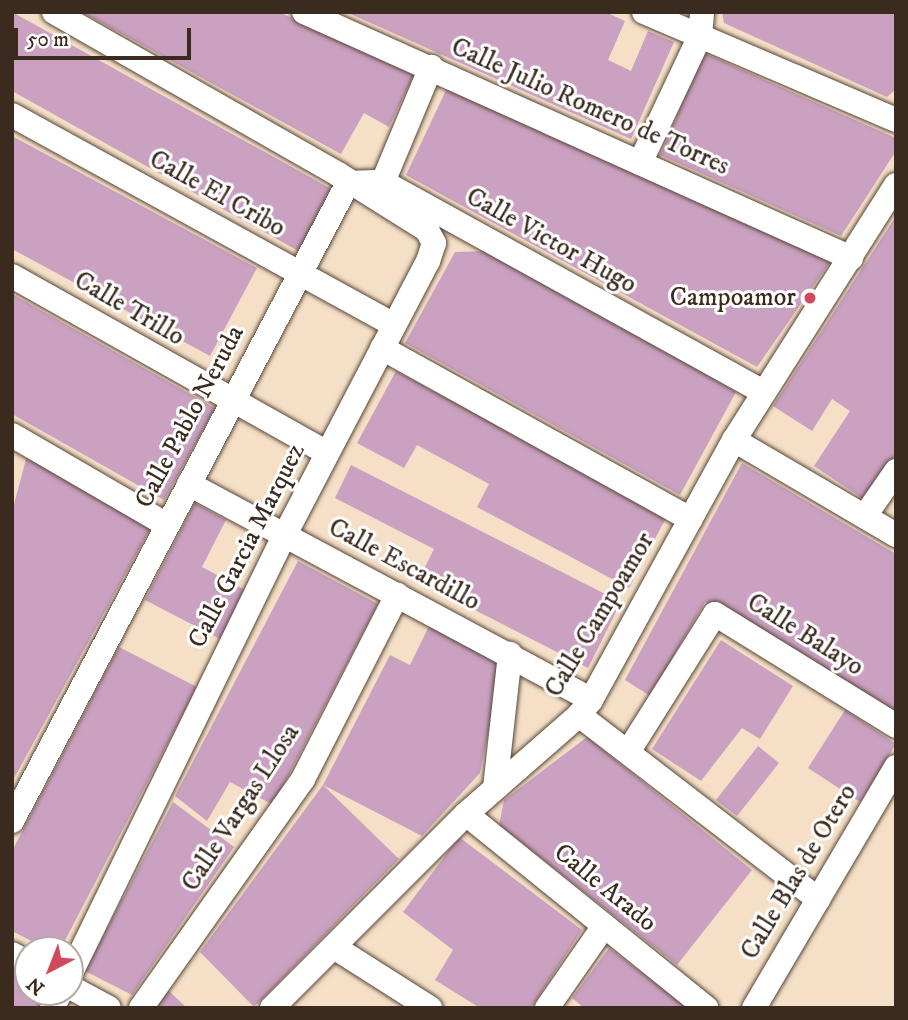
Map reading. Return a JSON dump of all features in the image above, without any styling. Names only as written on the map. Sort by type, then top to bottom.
[{"type":"street","points":[[54,12],[348,183],[383,182],[431,67]]},
{"type":"street","name":"Calle Julio Romero de Torres","points":[[304,12],[851,258]]},
{"type":"street","points":[[644,12],[701,24],[896,120]]},
{"type":"street","points":[[640,163],[701,24]]},
{"type":"street","name":"Calle El Cribo","points":[[12,115],[394,325]]},
{"type":"street","name":"Calle Victor Hugo","points":[[383,182],[764,392]]},
{"type":"street","name":"Calle Pablo Neruda","points":[[12,821],[348,183]]},
{"type":"street","name":"Calle Garcia Marquez","points":[[84,945],[285,536],[428,261],[434,243],[427,230],[348,183]]},
{"type":"street","name":"Calle Campoamor","points":[[272,1008],[466,814],[585,708],[734,440],[896,185]]},
{"type":"street","name":"Calle Trillo","points":[[12,276],[327,453]]},
{"type":"street","points":[[382,348],[691,519]]},
{"type":"street","points":[[12,436],[167,525]]},
{"type":"street","points":[[734,440],[896,535]]},
{"type":"street","points":[[864,516],[896,471]]},
{"type":"street","name":"Calle Escardillo","points":[[189,484],[510,654],[585,708],[628,752],[818,899]]},
{"type":"street","name":"Calle Vargas Llosa","points":[[141,1008],[303,779],[397,595]]},
{"type":"street","name":"Calle Balayo","points":[[628,752],[715,614],[896,726]]},
{"type":"street","points":[[495,788],[510,654]]},
{"type":"street","name":"Calle Blas de Otero","points":[[754,1008],[896,767]]},
{"type":"street","name":"Calle Arado","points":[[466,814],[706,1008]]},
{"type":"street","points":[[547,1008],[604,926]]},
{"type":"street","points":[[334,947],[430,1008]]},
{"type":"street","points":[[84,994],[109,1008]]},
{"type":"building","points":[[12,12],[335,191],[300,252],[12,91]]},
{"type":"building","points":[[82,12],[279,12],[415,73],[389,127],[364,113],[341,154]]},
{"type":"building","points":[[346,12],[605,12],[625,21],[608,60],[631,71],[648,31],[674,42],[631,139]]},
{"type":"building","points":[[722,12],[896,12],[896,89],[887,97],[724,23]]},
{"type":"building","points":[[704,53],[896,138],[896,151],[841,236],[660,155]]},
{"type":"building","points":[[448,86],[832,259],[757,367],[406,175]]},
{"type":"building","points":[[12,136],[257,268],[210,356],[12,249]]},
{"type":"building","points":[[896,216],[896,456],[868,502],[814,466],[850,411],[832,399],[812,431],[773,406]]},
{"type":"building","points":[[495,251],[736,392],[680,495],[405,343],[455,252]]},
{"type":"building","points":[[12,294],[215,408],[164,500],[12,414]]},
{"type":"building","points":[[396,371],[667,516],[629,588],[477,507],[489,484],[417,445],[404,468],[357,443]]},
{"type":"building","points":[[27,455],[151,527],[12,782],[12,512]]},
{"type":"building","points":[[742,463],[896,554],[896,714],[705,602],[650,696],[625,680]]},
{"type":"building","points":[[351,465],[621,602],[588,668],[418,581],[434,549],[335,498]]},
{"type":"building","points":[[195,503],[226,520],[202,567],[245,590],[220,639],[145,600]]},
{"type":"building","points":[[298,561],[378,604],[273,805],[230,782],[207,821],[175,796]]},
{"type":"building","points":[[429,626],[502,665],[480,773],[422,836],[323,785],[390,655],[410,665]]},
{"type":"building","points":[[721,640],[793,686],[760,739],[742,728],[701,781],[652,749]]},
{"type":"building","points":[[119,647],[197,687],[67,936],[22,936],[12,931],[12,851]]},
{"type":"building","points":[[845,710],[896,744],[860,802],[808,768]]},
{"type":"building","points":[[587,737],[752,870],[677,965],[499,825],[504,800]]},
{"type":"building","points":[[758,746],[779,763],[737,816],[716,800]]},
{"type":"building","points":[[323,785],[399,859],[254,1007],[200,952]]},
{"type":"building","points":[[173,802],[234,847],[132,995],[85,971]]},
{"type":"building","points":[[459,837],[582,930],[531,1008],[480,1008],[435,980],[453,950],[403,912]]},
{"type":"building","points":[[609,948],[688,1008],[584,1008],[572,998]]},
{"type":"building","points":[[12,966],[14,1006],[39,1006],[12,1008]]},
{"type":"building","points":[[169,991],[187,1008],[156,1008]]},
{"type":"place","name":"Campoamor","points":[[810,298]]}]
